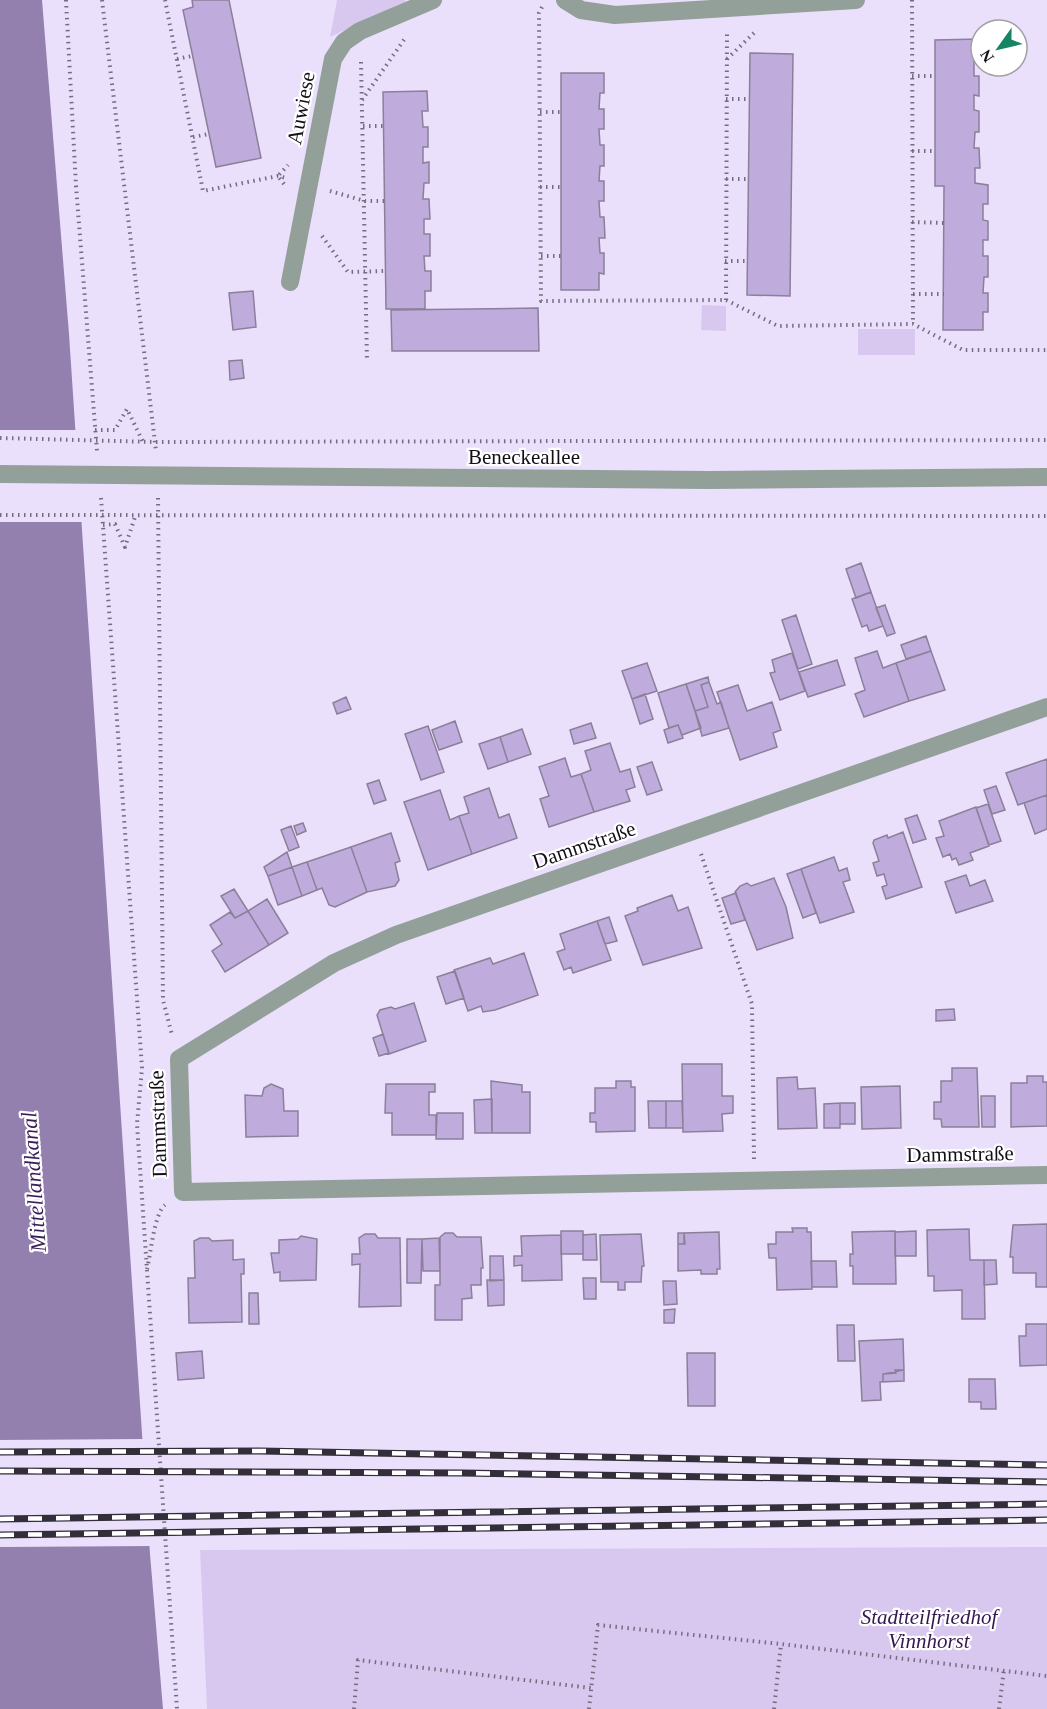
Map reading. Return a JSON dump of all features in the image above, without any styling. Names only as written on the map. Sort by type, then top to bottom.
[{"type":"street","name":"Auwiese","points":[[290,282],[333,59],[344,42],[360,31],[433,0]]},
{"type":"street","points":[[565,0],[581,10],[615,15],[856,0]]},
{"type":"street","name":"Beneckeallee","points":[[0,474],[126,477],[697,480],[1047,477]]},
{"type":"street","name":"Dammstraße","points":[[1047,707],[396,935],[334,963],[178,1059],[183,1192],[1047,1175]]},
{"type":"path","points":[[66,0],[76,186],[97,454]]},
{"type":"path","points":[[102,0],[155,442]]},
{"type":"path","points":[[165,0],[203,190],[278,176]]},
{"type":"path","points":[[912,0],[913,324]]},
{"type":"path","points":[[726,300],[727,8]]},
{"type":"path","points":[[362,101],[414,27],[407,11]]},
{"type":"path","points":[[539,14],[541,301],[726,300],[778,326],[913,324],[963,350],[1047,350]]},
{"type":"path","points":[[360,31],[367,361]]},
{"type":"path","points":[[177,59],[192,56]]},
{"type":"path","points":[[912,76],[935,76]]},
{"type":"path","points":[[726,99],[750,99]]},
{"type":"path","points":[[540,112],[561,112]]},
{"type":"path","points":[[363,126],[384,126]]},
{"type":"path","points":[[193,137],[209,134]]},
{"type":"path","points":[[912,151],[935,151]]},
{"type":"path","points":[[726,179],[749,179]]},
{"type":"path","points":[[540,187],[561,187]]},
{"type":"path","points":[[365,201],[385,201]]},
{"type":"path","points":[[912,222],[944,223]]},
{"type":"path","points":[[541,256],[561,256]]},
{"type":"path","points":[[725,261],[748,261]]},
{"type":"path","points":[[348,272],[386,271]]},
{"type":"path","points":[[913,294],[944,294]]},
{"type":"path","points":[[95,430],[115,430],[127,409],[143,442]]},
{"type":"path","points":[[0,438],[143,442],[1047,440]]},
{"type":"path","points":[[100,489],[142,1068],[137,1125],[177,1709]]},
{"type":"path","points":[[0,515],[135,517],[1047,516]]},
{"type":"path","points":[[159,516],[163,1000],[178,1059]]},
{"type":"path","points":[[103,525],[115,524],[125,547],[135,517]]},
{"type":"path","points":[[693,831],[752,1004],[754,1180]]},
{"type":"path","points":[[146,1272],[162,1208],[183,1192]]},
{"type":"path","points":[[589,1709],[598,1625],[1047,1676]]},
{"type":"path","points":[[774,1709],[781,1644]]},
{"type":"path","points":[[354,1709],[358,1660],[591,1688]]},
{"type":"path","points":[[999,1709],[1004,1670]]},
{"type":"green space","points":[[337,0],[405,0],[406,2],[330,37]]},
{"type":"green space","points":[[702,305],[726,306],[726,331],[701,330]]},
{"type":"green space","points":[[858,329],[915,329],[915,355],[858,355]]},
{"type":"green space","name":"Stadtteilfriedhof Vinnhorst","points":[[1047,1547],[1047,1709],[207,1709],[200,1550]]},
{"type":"water","name":"Mittellandkanal","points":[[0,0],[42,0],[69,334],[150,1554],[163,1709],[0,1709]]},
{"type":"pier","points":[[0,430],[79,430],[85,522],[0,522]]},
{"type":"pier","points":[[146,1439],[153,1546],[0,1547],[0,1440]]},
{"type":"building","points":[[192,0],[229,0],[261,158],[216,167],[183,10],[193,7]]},
{"type":"building","points":[[969,39],[969,78],[979,78],[979,96],[974,95],[974,110],[979,111],[979,132],[975,132],[974,148],[979,148],[980,168],[975,168],[975,183],[988,185],[988,204],[983,204],[983,220],[988,221],[988,240],[983,240],[983,256],[988,256],[988,277],[984,277],[983,293],[988,293],[988,312],[983,312],[983,330],[943,330],[944,186],[935,186],[935,40]]},
{"type":"building","points":[[750,53],[793,54],[790,296],[747,295]]},
{"type":"building","points":[[561,73],[604,73],[604,93],[600,93],[599,109],[604,109],[604,129],[599,129],[600,145],[604,145],[604,166],[600,166],[599,181],[604,181],[604,201],[599,201],[600,217],[604,217],[605,238],[599,238],[600,253],[604,253],[604,274],[599,273],[599,290],[561,290]]},
{"type":"building","points":[[427,91],[428,111],[422,111],[423,127],[428,127],[428,147],[423,147],[423,163],[429,162],[429,183],[424,183],[423,199],[429,199],[430,219],[424,219],[424,234],[430,234],[430,256],[424,256],[425,271],[431,271],[431,291],[425,291],[425,309],[386,309],[383,92]]},
{"type":"building","points":[[253,291],[256,327],[233,330],[229,293]]},
{"type":"building","points":[[538,308],[539,351],[392,351],[391,310]]},
{"type":"building","points":[[242,360],[244,378],[230,380],[229,361]]},
{"type":"building","points":[[861,563],[871,592],[856,598],[846,569]]},
{"type":"building","points":[[871,592],[883,626],[869,631],[867,625],[862,627],[852,599]]},
{"type":"building","points":[[885,605],[895,633],[887,636],[876,608]]},
{"type":"building","points":[[796,615],[812,664],[798,669],[782,620]]},
{"type":"building","points":[[926,636],[931,651],[906,659],[901,645]]},
{"type":"building","points":[[877,651],[883,668],[896,663],[909,701],[864,717],[855,694],[865,690],[855,658]]},
{"type":"building","points":[[931,651],[945,690],[909,701],[896,663]]},
{"type":"building","points":[[792,653],[805,691],[780,700],[770,673],[775,672],[772,660]]},
{"type":"building","points":[[837,660],[845,685],[808,697],[799,672]]},
{"type":"building","points":[[647,663],[657,691],[632,699],[622,671]]},
{"type":"building","points":[[708,677],[709,682],[701,685],[708,707],[695,711],[686,684]]},
{"type":"building","points":[[709,682],[717,704],[721,702],[729,728],[702,736],[695,711],[708,707],[701,685]]},
{"type":"building","points":[[686,684],[701,728],[682,735],[678,725],[669,728],[658,693]]},
{"type":"building","points":[[738,685],[747,711],[772,702],[781,730],[773,733],[777,747],[740,760],[717,692]]},
{"type":"building","points":[[645,694],[653,719],[640,724],[632,699]]},
{"type":"building","points":[[346,697],[351,709],[337,714],[333,703]]},
{"type":"building","points":[[455,721],[462,742],[439,750],[432,730]]},
{"type":"building","points":[[591,723],[596,738],[574,744],[570,730]]},
{"type":"building","points":[[678,725],[683,738],[668,743],[664,730]]},
{"type":"building","points":[[428,726],[444,772],[421,780],[405,734]]},
{"type":"building","points":[[522,729],[531,754],[508,762],[500,737]]},
{"type":"building","points":[[500,737],[508,762],[488,769],[479,744]]},
{"type":"building","points":[[610,743],[620,772],[630,769],[635,787],[626,790],[630,801],[594,812],[581,774],[591,770],[585,751]]},
{"type":"building","points":[[565,758],[571,777],[581,774],[594,812],[549,827],[540,799],[549,796],[539,767]]},
{"type":"building","points":[[1047,759],[1047,795],[1018,805],[1006,773]]},
{"type":"building","points":[[652,762],[662,790],[647,795],[637,767]]},
{"type":"building","points":[[379,780],[386,800],[374,804],[367,784]]},
{"type":"building","points":[[996,786],[1005,810],[992,814],[984,790]]},
{"type":"building","points":[[489,788],[499,818],[509,814],[517,838],[472,854],[459,816],[469,813],[464,797]]},
{"type":"building","points":[[440,790],[450,820],[459,816],[472,854],[428,870],[404,802]]},
{"type":"building","points":[[1047,795],[1047,829],[1035,834],[1024,803]]},
{"type":"building","points":[[988,804],[1001,841],[989,845],[976,808]]},
{"type":"building","points":[[976,807],[989,846],[970,853],[973,860],[959,865],[956,858],[952,860],[950,854],[943,857],[936,838],[944,836],[939,821]]},
{"type":"building","points":[[917,815],[926,839],[913,843],[905,819]]},
{"type":"building","points":[[303,823],[306,831],[297,835],[294,826]]},
{"type":"building","points":[[291,826],[299,847],[289,851],[281,830]]},
{"type":"building","points":[[903,832],[922,887],[886,899],[882,887],[887,885],[884,874],[877,876],[873,863],[879,861],[873,843],[874,840],[887,835],[888,838]]},
{"type":"building","points":[[391,833],[400,861],[395,863],[399,880],[395,886],[367,892],[351,847]]},
{"type":"building","points":[[351,847],[367,892],[335,907],[329,905],[322,888],[317,890],[307,862]]},
{"type":"building","points":[[287,852],[292,867],[268,876],[264,867]]},
{"type":"building","points":[[834,857],[839,871],[847,868],[850,880],[843,882],[854,912],[820,923],[801,869]]},
{"type":"building","points":[[307,862],[317,890],[302,896],[292,867]]},
{"type":"building","points":[[292,867],[302,896],[278,905],[268,876]]},
{"type":"building","points":[[801,869],[816,913],[803,918],[787,874]]},
{"type":"building","points":[[966,875],[970,886],[985,880],[993,901],[956,913],[945,882]]},
{"type":"building","points":[[774,878],[786,907],[793,938],[757,950],[735,892],[747,883],[751,886]]},
{"type":"building","points":[[234,889],[248,911],[235,918],[221,896]]},
{"type":"building","points":[[736,893],[745,920],[731,924],[722,898]]},
{"type":"building","points":[[672,895],[678,911],[688,907],[702,948],[643,965],[625,916],[638,911],[637,908]]},
{"type":"building","points":[[267,899],[288,933],[269,945],[248,911]]},
{"type":"building","points":[[248,911],[269,945],[225,972],[212,951],[222,944],[210,925],[230,912],[235,918]]},
{"type":"building","points":[[609,917],[617,941],[605,944],[597,921]]},
{"type":"building","points":[[597,921],[611,960],[573,973],[571,967],[564,970],[557,952],[565,949],[560,934]]},
{"type":"building","points":[[524,953],[538,995],[495,1010],[483,1012],[481,1006],[468,1011],[454,970],[490,958],[493,964]]},
{"type":"building","points":[[455,971],[464,998],[446,1004],[437,977]]},
{"type":"building","points":[[414,1003],[426,1041],[389,1054],[377,1015],[380,1010],[391,1007],[395,1009]]},
{"type":"building","points":[[954,1009],[955,1020],[936,1021],[936,1010]]},
{"type":"building","points":[[383,1034],[389,1053],[379,1056],[373,1038]]},
{"type":"building","points":[[682,1064],[722,1064],[722,1096],[733,1096],[733,1113],[722,1114],[723,1131],[683,1132]]},
{"type":"building","points":[[952,1068],[977,1068],[979,1127],[942,1127],[941,1119],[934,1119],[934,1102],[941,1102],[941,1081],[952,1081]]},
{"type":"building","points":[[1027,1076],[1043,1076],[1043,1082],[1047,1082],[1047,1126],[1011,1127],[1011,1083],[1027,1083]]},
{"type":"building","points":[[797,1077],[798,1089],[815,1088],[817,1128],[778,1129],[777,1078]]},
{"type":"building","points":[[491,1081],[522,1085],[522,1092],[530,1092],[530,1133],[492,1133]]},
{"type":"building","points":[[616,1081],[631,1081],[631,1087],[635,1087],[635,1131],[596,1132],[596,1122],[590,1122],[590,1113],[595,1113],[595,1088],[616,1088]]},
{"type":"building","points":[[271,1084],[283,1089],[284,1111],[298,1111],[298,1136],[246,1137],[245,1095],[262,1096],[264,1088]]},
{"type":"building","points":[[386,1084],[435,1084],[435,1092],[429,1092],[429,1115],[436,1115],[436,1135],[392,1135],[392,1113],[385,1113]]},
{"type":"building","points":[[900,1086],[901,1128],[862,1129],[861,1087]]},
{"type":"building","points":[[981,1096],[995,1096],[995,1127],[982,1127]]},
{"type":"building","points":[[492,1099],[492,1133],[475,1133],[474,1100]]},
{"type":"building","points":[[648,1101],[666,1101],[666,1128],[649,1128]]},
{"type":"building","points":[[666,1101],[682,1101],[683,1128],[666,1128]]},
{"type":"building","points":[[840,1103],[840,1128],[824,1128],[824,1104]]},
{"type":"building","points":[[840,1103],[855,1103],[855,1124],[840,1124]]},
{"type":"building","points":[[437,1113],[463,1113],[463,1139],[436,1139]]},
{"type":"building","points":[[1047,1224],[1047,1287],[1036,1287],[1036,1273],[1013,1273],[1013,1257],[1010,1257],[1013,1225]]},
{"type":"building","points":[[792,1228],[807,1228],[807,1232],[811,1232],[812,1289],[777,1290],[776,1258],[769,1258],[768,1244],[776,1244],[776,1232],[793,1232]]},
{"type":"building","points":[[969,1229],[970,1260],[984,1260],[985,1319],[962,1319],[962,1290],[934,1291],[934,1276],[928,1276],[927,1230]]},
{"type":"building","points":[[561,1231],[583,1231],[583,1254],[561,1254]]},
{"type":"building","points":[[895,1231],[896,1284],[853,1284],[853,1266],[850,1266],[850,1254],[853,1254],[852,1232]]},
{"type":"building","points":[[916,1231],[916,1256],[895,1256],[895,1232]]},
{"type":"building","points":[[719,1232],[720,1269],[717,1269],[717,1274],[701,1274],[701,1270],[678,1271],[678,1244],[685,1244],[684,1233]]},
{"type":"building","points":[[445,1233],[453,1233],[457,1237],[481,1237],[483,1268],[481,1268],[481,1285],[471,1285],[472,1298],[462,1299],[462,1320],[435,1320],[435,1285],[440,1285],[440,1237]]},
{"type":"building","points":[[678,1233],[684,1233],[684,1244],[678,1244]]},
{"type":"building","points":[[365,1234],[375,1234],[378,1238],[400,1238],[401,1306],[359,1307],[360,1264],[352,1265],[352,1254],[360,1254],[359,1238]]},
{"type":"building","points":[[596,1234],[597,1260],[583,1260],[583,1235]]},
{"type":"building","points":[[641,1234],[644,1266],[642,1266],[641,1282],[625,1282],[625,1290],[618,1290],[618,1282],[601,1282],[600,1235]]},
{"type":"building","points":[[561,1235],[562,1280],[522,1281],[522,1265],[514,1266],[514,1256],[522,1256],[521,1236]]},
{"type":"building","points":[[301,1236],[317,1239],[316,1280],[280,1281],[280,1272],[274,1273],[271,1253],[279,1253],[279,1240],[298,1239]]},
{"type":"building","points":[[209,1238],[212,1241],[233,1240],[233,1260],[244,1259],[244,1274],[241,1274],[242,1322],[189,1323],[188,1278],[195,1278],[194,1241]]},
{"type":"building","points":[[439,1238],[440,1271],[423,1271],[422,1239]]},
{"type":"building","points":[[407,1239],[422,1239],[421,1283],[407,1283]]},
{"type":"building","points":[[490,1256],[503,1256],[504,1280],[490,1281]]},
{"type":"building","points":[[984,1260],[996,1260],[997,1284],[984,1285]]},
{"type":"building","points":[[811,1261],[836,1261],[837,1287],[812,1287]]},
{"type":"building","points":[[583,1278],[596,1278],[596,1299],[584,1299]]},
{"type":"building","points":[[487,1280],[504,1280],[504,1305],[488,1306]]},
{"type":"building","points":[[663,1281],[676,1281],[677,1304],[664,1305]]},
{"type":"building","points":[[249,1293],[258,1293],[259,1324],[249,1324]]},
{"type":"building","points":[[675,1309],[674,1323],[664,1323],[664,1310]]},
{"type":"building","points":[[1026,1324],[1047,1324],[1047,1365],[1020,1366],[1019,1336],[1026,1336]]},
{"type":"building","points":[[837,1325],[854,1325],[855,1361],[838,1361]]},
{"type":"building","points":[[903,1339],[904,1370],[883,1374],[883,1382],[880,1382],[881,1400],[862,1401],[859,1341]]},
{"type":"building","points":[[202,1351],[204,1378],[178,1380],[176,1353]]},
{"type":"building","points":[[687,1353],[715,1353],[715,1406],[688,1406]]},
{"type":"building","points":[[904,1370],[904,1381],[883,1382],[883,1374]]},
{"type":"building","points":[[969,1379],[995,1379],[996,1409],[981,1409],[981,1402],[969,1402]]},
{"type":"railway","points":[[0,1452],[260,1451],[1047,1465]]},
{"type":"railway","points":[[0,1471],[462,1473],[1047,1482]]},
{"type":"railway","points":[[0,1519],[1047,1504]]},
{"type":"railway","points":[[0,1535],[1047,1520]]}]
